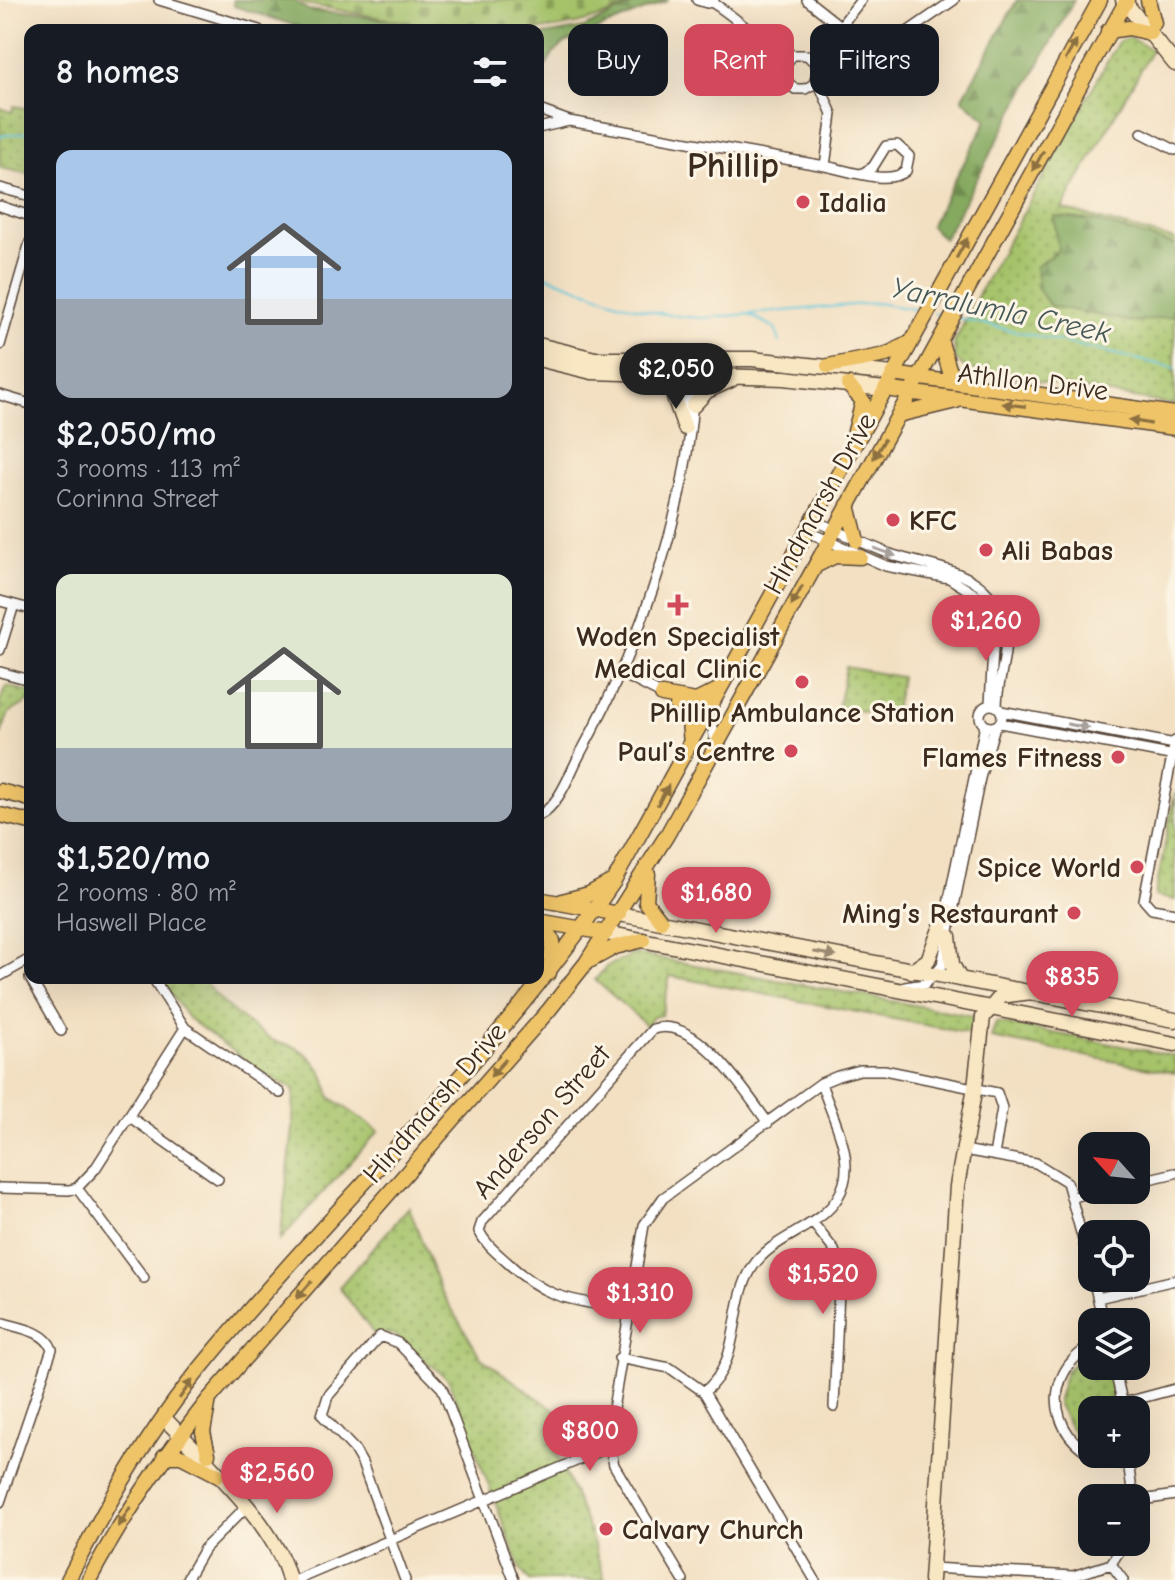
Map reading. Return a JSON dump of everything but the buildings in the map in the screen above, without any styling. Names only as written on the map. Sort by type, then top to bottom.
[{"type":"main road","points":[[1085,25],[1091,0]]},
{"type":"main road","name":"Hindmarsh Drive","points":[[89,1580],[114,1533],[164,1456],[209,1399],[586,963],[650,866],[715,745],[713,721],[724,684],[1100,0]]},
{"type":"main road","points":[[1108,31],[1152,28],[1148,0]]},
{"type":"main road","name":"Hindmarsh Drive","points":[[544,980],[614,881],[691,744],[713,721],[813,567],[1108,31],[1128,1]]},
{"type":"main road","points":[[828,366],[900,351],[915,333]]},
{"type":"main road","points":[[942,335],[950,372],[967,382]]},
{"type":"main road","name":"Athllon Drive","points":[[893,374],[967,382],[1175,414]]},
{"type":"main road","points":[[843,466],[863,401],[848,385]]},
{"type":"main road","name":"Athllon Drive","points":[[885,389],[1175,428]]},
{"type":"main road","points":[[898,415],[964,399]]},
{"type":"main road","points":[[848,505],[857,541]]},
{"type":"main road","points":[[813,567],[835,556],[860,557]]},
{"type":"main road","points":[[662,695],[696,701],[706,699],[724,684]]},
{"type":"main road","points":[[677,707],[689,722],[691,744]]},
{"type":"main road","points":[[4,792],[24,797]]},
{"type":"main road","points":[[0,815],[24,821]]},
{"type":"main road","points":[[650,866],[644,891],[646,902],[661,921]]},
{"type":"main road","points":[[558,902],[589,894],[614,881]]},
{"type":"main road","points":[[544,900],[619,914]]},
{"type":"main road","points":[[544,922],[606,933]]},
{"type":"main road","points":[[544,929],[553,941],[549,974]]},
{"type":"main road","points":[[586,963],[615,947],[643,940]]},
{"type":"main road","name":"Hindmarsh Drive","points":[[68,1580],[122,1479],[201,1367],[540,984]]},
{"type":"main road","points":[[208,1454],[203,1432],[209,1399]]},
{"type":"main road","points":[[164,1456],[181,1456],[218,1475]]},
{"type":"street","points":[[159,0],[239,24]]},
{"type":"street","points":[[697,0],[713,1],[745,24]]},
{"type":"street","points":[[723,0],[730,12]]},
{"type":"street","points":[[807,0],[835,24]]},
{"type":"street","points":[[841,24],[861,0]]},
{"type":"street","points":[[919,24],[954,0]]},
{"type":"street","points":[[1128,1],[1175,50]]},
{"type":"street","points":[[1152,28],[1175,64]]},
{"type":"street","points":[[794,57],[810,49]]},
{"type":"street","points":[[794,53],[810,57]]},
{"type":"street","points":[[794,87],[827,103]]},
{"type":"street","points":[[800,90],[810,87]]},
{"type":"street","points":[[824,96],[832,125],[825,166]]},
{"type":"street","points":[[544,111],[569,121],[863,173],[897,177],[909,166],[909,156],[897,145],[886,146],[878,153],[873,167],[863,173]]},
{"type":"street","points":[[544,126],[569,121]]},
{"type":"street","points":[[1142,133],[1175,150]]},
{"type":"street","points":[[0,188],[24,194]]},
{"type":"street","points":[[0,206],[24,214]]},
{"type":"street","points":[[0,345],[24,263]]},
{"type":"street","points":[[544,346],[595,359],[752,359],[893,374]]},
{"type":"street","points":[[687,435],[690,359]]},
{"type":"street","points":[[544,360],[592,372],[667,377],[739,377],[885,389]]},
{"type":"street","points":[[667,377],[687,435]]},
{"type":"street","points":[[544,811],[553,804],[622,674],[656,576],[693,406],[690,377]]},
{"type":"street","points":[[693,406],[707,391],[739,377]]},
{"type":"street","points":[[0,395],[24,402]]},
{"type":"street","points":[[811,526],[860,557],[886,566],[949,578],[976,595],[994,630],[996,707]]},
{"type":"street","points":[[831,536],[957,571],[987,591],[1000,614],[1006,635],[993,725],[949,936],[935,975],[921,986],[890,989]]},
{"type":"street","points":[[0,601],[24,608]]},
{"type":"street","points":[[0,650],[14,605]]},
{"type":"street","points":[[0,672],[24,678]]},
{"type":"street","points":[[622,674],[713,721]]},
{"type":"street","points":[[662,695],[677,707],[713,721]]},
{"type":"street","points":[[1174,756],[993,725],[980,713],[996,707],[1175,743],[1174,756],[1144,900],[1152,909],[1175,913]]},
{"type":"street","points":[[958,1002],[939,989],[935,975],[947,911],[993,725]]},
{"type":"street","points":[[912,971],[928,960],[947,911]]},
{"type":"street","points":[[619,914],[1175,1020]]},
{"type":"street","points":[[606,933],[958,1002],[992,1004],[1175,1044]]},
{"type":"street","points":[[949,936],[952,964],[992,1004],[993,1019],[980,1057],[954,1215],[935,1574],[1051,1579],[1091,1573],[1111,1564],[1116,1556]]},
{"type":"street","points":[[0,976],[24,962]]},
{"type":"street","points":[[34,984],[61,1031]]},
{"type":"street","points":[[157,984],[185,1028],[280,1093]]},
{"type":"street","points":[[992,1004],[1006,994],[1031,992]]},
{"type":"street","points":[[0,1188],[60,1191],[77,1188],[95,1169],[185,1028]]},
{"type":"street","name":"Anderson Street","points":[[628,1310],[548,1294],[533,1286],[484,1241],[479,1231],[482,1222],[653,1029],[671,1028],[719,1056],[768,1123]]},
{"type":"street","points":[[683,1580],[614,1465],[609,1447],[608,1421],[619,1358],[644,1225],[653,1210],[680,1185],[821,1083],[869,1070],[997,1093],[1001,1102],[994,1155]]},
{"type":"street","points":[[704,1392],[713,1385],[731,1349],[743,1290],[753,1266],[831,1207],[846,1179],[846,1161],[821,1083]]},
{"type":"street","points":[[130,1117],[218,1179]]},
{"type":"street","points":[[964,1150],[1036,1163],[1053,1171],[1067,1182],[1079,1220]]},
{"type":"street","points":[[1150,1179],[1175,1173]]},
{"type":"street","points":[[77,1188],[144,1278]]},
{"type":"street","points":[[1073,1197],[1078,1196]]},
{"type":"street","points":[[813,1223],[834,1250],[840,1266],[834,1407]]},
{"type":"street","points":[[1098,1298],[1175,1280]]},
{"type":"street","points":[[1097,1292],[1100,1308]]},
{"type":"street","points":[[0,1322],[39,1334],[49,1340],[52,1349],[0,1502]]},
{"type":"street","points":[[405,1580],[354,1449],[322,1415],[322,1405],[328,1396],[380,1336],[398,1343],[442,1388],[514,1580]]},
{"type":"street","points":[[1078,1356],[1057,1390],[1062,1422],[1078,1445]]},
{"type":"street","points":[[619,1358],[670,1368],[704,1392],[815,1580]]},
{"type":"street","points":[[1150,1397],[1175,1389]]},
{"type":"street","points":[[168,1415],[270,1535],[285,1563],[289,1580]]},
{"type":"street","points":[[183,1432],[208,1454],[218,1475]]},
{"type":"street","points":[[296,1580],[609,1447]]},
{"type":"street","points":[[1150,1498],[1175,1495]]},
{"type":"street","points":[[186,1580],[204,1549],[245,1508]]},
{"type":"street","points":[[1111,1564],[1123,1580]]},
{"type":"green space","points":[[233,0],[293,0],[308,10],[422,24],[290,24],[234,6]]},
{"type":"green space","points":[[299,0],[637,0],[599,18],[544,29],[544,24],[420,24],[305,4]]},
{"type":"green space","points":[[642,0],[669,0],[611,24],[592,24]]},
{"type":"green space","points":[[1017,0],[1074,0],[944,239],[930,226],[987,120],[962,99]]},
{"type":"green space","points":[[568,31],[568,42],[553,54],[544,69],[544,35]]},
{"type":"green space","points":[[1129,37],[1152,50],[1062,209],[1175,240],[1175,405],[967,369],[955,359],[954,343],[981,289],[1118,42]]},
{"type":"green space","points":[[14,106],[24,108],[24,173],[0,168],[0,108],[12,112]]},
{"type":"green space","points":[[1054,216],[1094,221],[1175,245],[1175,316],[1134,322],[1050,306],[1038,289],[1036,267],[1058,250]]},
{"type":"green space","points":[[846,667],[901,677],[894,717],[838,707]]},
{"type":"green space","points":[[7,686],[24,690],[24,704],[9,713],[0,737],[0,701]]},
{"type":"green space","points":[[1175,792],[1175,900],[1155,896]]},
{"type":"green space","points":[[635,954],[974,1016],[972,1034],[670,976],[662,1015],[653,1017],[647,1026],[595,980],[607,966]]},
{"type":"green space","points":[[164,984],[207,984],[225,1005],[252,1027],[308,1056],[326,1082],[330,1097],[379,1131],[280,1240],[293,1129],[294,1089],[268,1077],[188,1018]]},
{"type":"green space","points":[[996,1022],[1175,1056],[1175,1073],[991,1038]]},
{"type":"green space","points":[[409,1207],[440,1289],[481,1358],[586,1432],[556,1451],[589,1530],[605,1580],[529,1580],[521,1570],[448,1379],[393,1334],[374,1334],[339,1287]]},
{"type":"green space","points":[[1078,1359],[1078,1380],[1117,1380],[1121,1396],[1078,1396],[1078,1442],[1057,1403],[1066,1371]]},
{"type":"waterway","name":"Yarralumla Creek","points":[[0,136],[24,133]]},
{"type":"waterway","name":"Yarralumla Creek","points":[[544,275],[637,308],[679,316],[703,318],[876,303],[920,310]]},
{"type":"waterway","name":"Yarralumla Creek","points":[[934,313],[948,316]]},
{"type":"waterway","points":[[748,314],[775,328],[780,342]]},
{"type":"waterway","name":"Yarralumla Creek","points":[[958,318],[1175,368]]},
{"type":"place","name":"Idalia","points":[[803,202]]},
{"type":"place","name":"KFC","points":[[893,520]]},
{"type":"place","name":"Ali Babas","points":[[986,550]]},
{"type":"place","name":"Woden Specialist Medical Clinic","points":[[678,605]]},
{"type":"place","name":"Phillip Ambulance Station","points":[[802,682]]},
{"type":"place","name":"Paul’s Centre","points":[[791,751]]},
{"type":"place","name":"Flames Fitness","points":[[1118,757]]},
{"type":"place","name":"Spice World","points":[[1137,867]]},
{"type":"place","name":"Ming’s Restaurant","points":[[1074,913]]},
{"type":"place","name":"Calvary Church","points":[[606,1529]]},
{"type":"district","name":"Phillip","points":[[733,164]]}]
